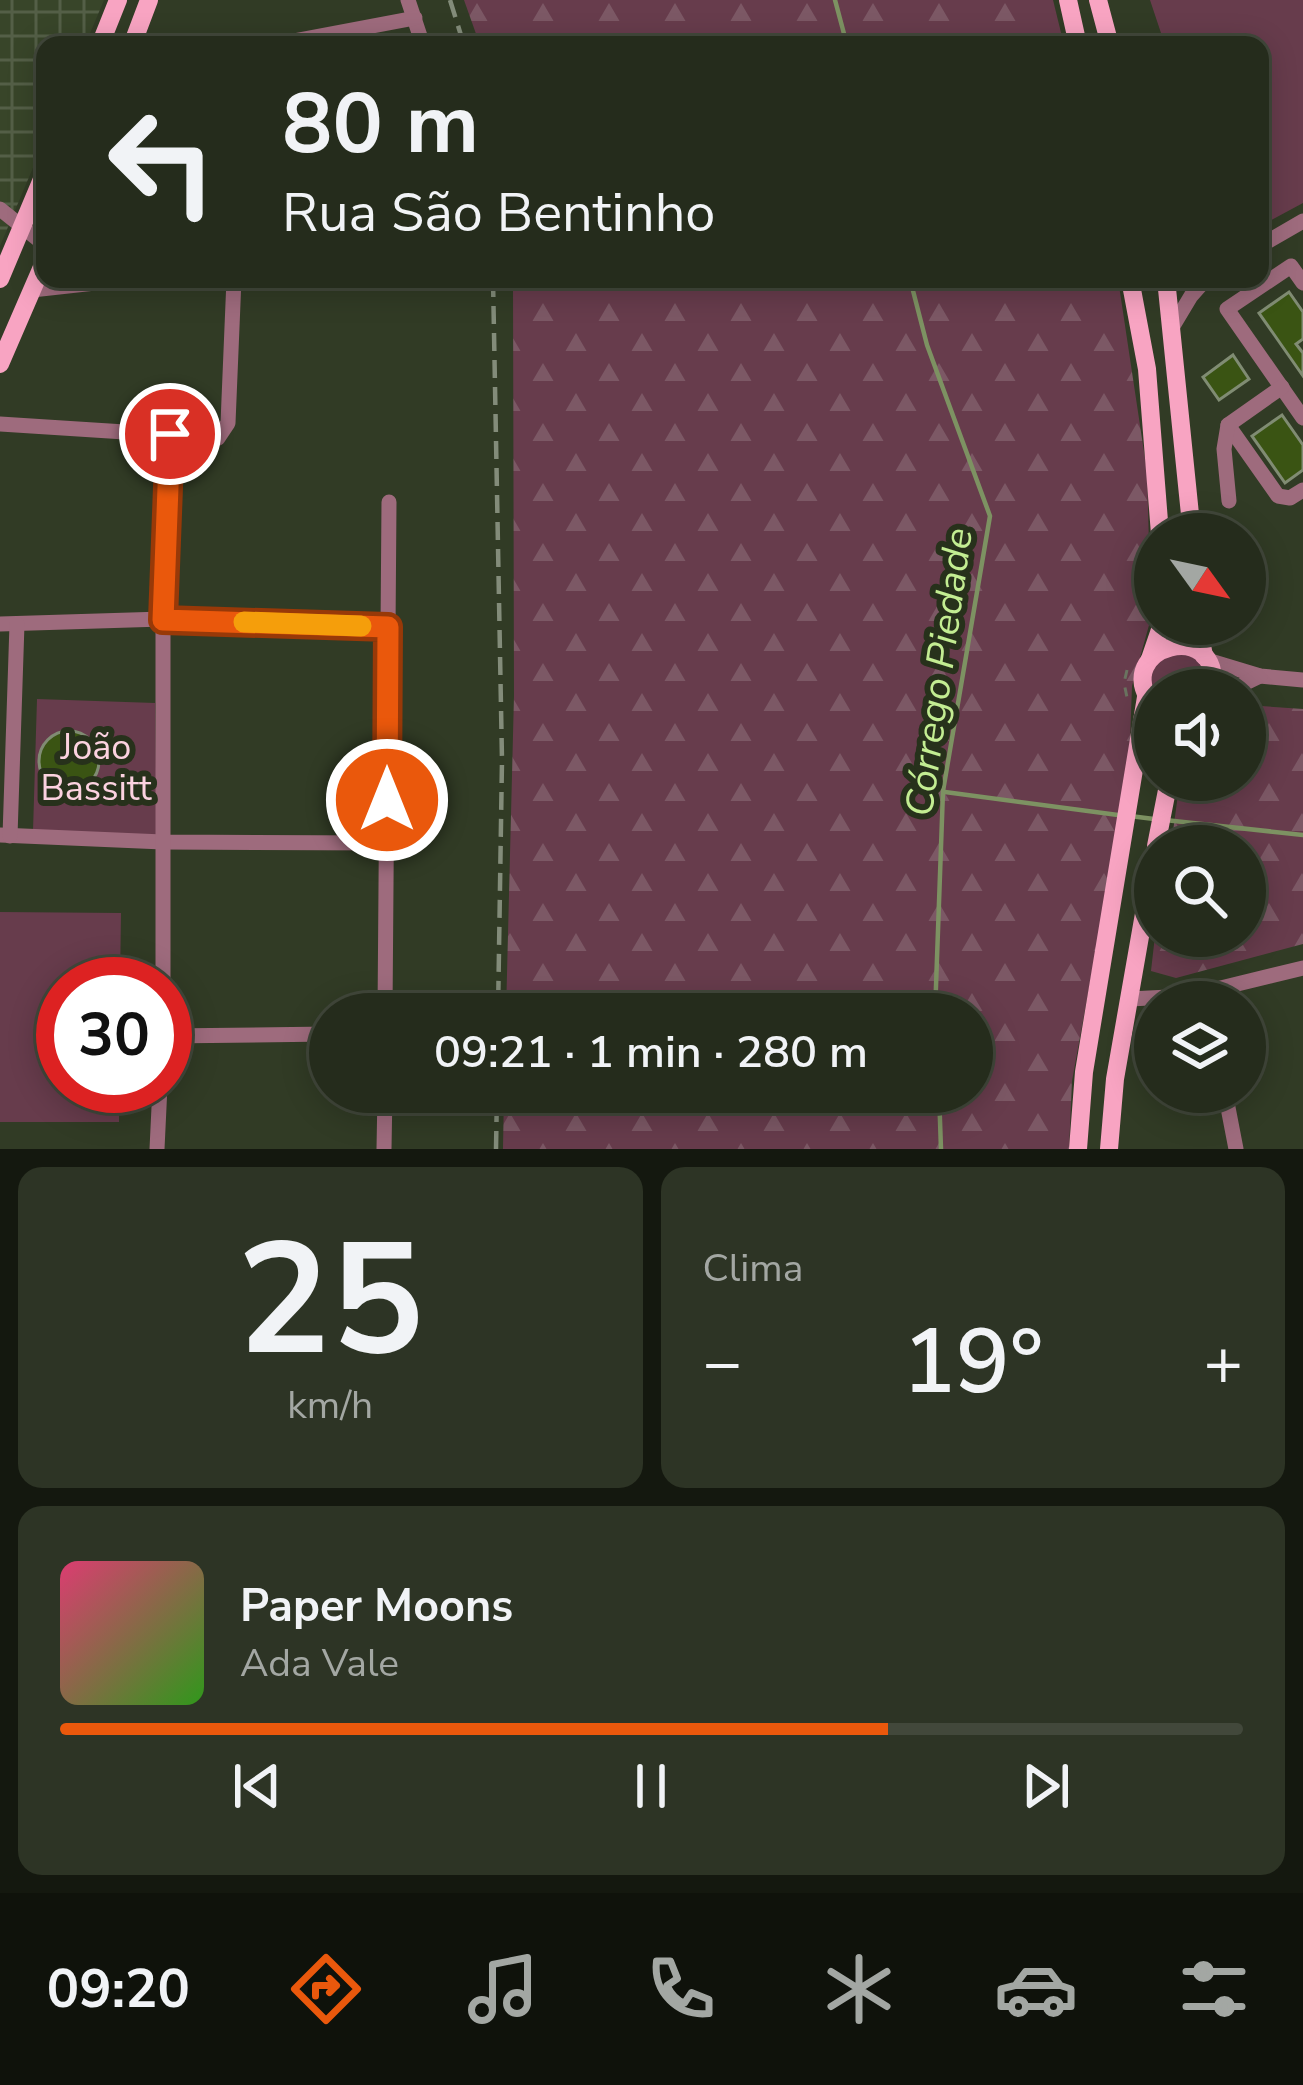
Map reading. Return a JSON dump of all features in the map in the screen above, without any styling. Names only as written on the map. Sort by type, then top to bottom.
[{"type":"main road","points":[[104,36],[118,0]]},
{"type":"main road","points":[[135,36],[149,0]]},
{"type":"main road","points":[[1068,0],[1076,36]]},
{"type":"main road","points":[[1098,0],[1108,36]]},
{"type":"main road","points":[[0,279],[36,193]]},
{"type":"main road","points":[[0,364],[36,281]]},
{"type":"main road","points":[[1132,288],[1147,370],[1158,513]]},
{"type":"main road","points":[[1168,288],[1190,513]]},
{"type":"main road","points":[[1147,669],[1155,645]]},
{"type":"main road","points":[[1203,645],[1210,669]]},
{"type":"main road","points":[[1150,659],[1170,646],[1194,649],[1206,658]]},
{"type":"main road","points":[[1078,1149],[1084,1072],[1134,786]]},
{"type":"main road","points":[[1108,1149],[1137,957]]},
{"type":"street","points":[[408,0],[420,36]]},
{"type":"street","points":[[320,36],[415,18]]},
{"type":"street","points":[[0,209],[36,238]]},
{"type":"street","points":[[1269,241],[1303,221]]},
{"type":"street","points":[[1269,281],[1291,266],[1303,283]]},
{"type":"street","points":[[32,290],[50,288]]},
{"type":"street","points":[[0,424],[208,440],[224,432],[234,288]]},
{"type":"street","points":[[1173,326],[1196,288]]},
{"type":"street","points":[[1259,288],[1228,309],[1303,418]]},
{"type":"street","points":[[1228,501],[1223,448],[1228,425],[1282,387]]},
{"type":"street","points":[[1228,425],[1278,496],[1290,498],[1303,490]]},
{"type":"street","points":[[163,957],[163,620],[170,434]]},
{"type":"street","points":[[385,993],[388,502]]},
{"type":"street","points":[[386,843],[164,842],[5,835],[9,624],[163,620],[388,627]]},
{"type":"street","points":[[1206,658],[1239,669]]},
{"type":"street","points":[[1266,677],[1303,680]]},
{"type":"street","points":[[1260,981],[1303,968]]},
{"type":"street","points":[[1130,999],[1134,999]]},
{"type":"street","points":[[192,1036],[309,1034]]},
{"type":"street","points":[[157,1149],[159,1113]]},
{"type":"street","points":[[384,1149],[385,1113]]},
{"type":"street","points":[[1229,1113],[1236,1149]]},
{"type":"shaded area","points":[[0,0],[104,0],[89,36],[36,36],[36,160],[0,246]]},
{"type":"green space","points":[[464,0],[1053,0],[1062,36],[477,36]]},
{"type":"green space","points":[[1150,0],[1303,0],[1303,203],[1269,221],[1269,36],[1162,36]]},
{"type":"green space","points":[[513,288],[1119,288],[1147,472],[1148,513],[1134,513],[1134,645],[1143,645],[1132,686],[1129,768],[1072,1081],[1069,1149],[503,1149],[504,1113],[993,1113],[993,993],[507,993],[514,696]]},
{"type":"green space","points":[[1170,650],[1202,659],[1204,669],[1152,669]]},
{"type":"green space","name":"João Bassitt","points":[[37,699],[155,703],[157,836],[33,831]]},
{"type":"green space","points":[[1266,706],[1303,709],[1303,944],[1266,954],[1266,825],[1174,825],[1177,801],[1266,801]]},
{"type":"green space","points":[[0,912],[121,913],[120,957],[36,957],[36,1113],[119,1113],[119,1122],[0,1122]]},
{"type":"green space","points":[[1153,957],[1254,957],[1176,978],[1151,971]]},
{"type":"building","points":[[1289,292],[1303,312],[1303,339],[1296,344],[1303,353],[1303,376],[1259,313]]},
{"type":"building","points":[[1233,355],[1249,379],[1219,400],[1203,377]]},
{"type":"building","points":[[1282,415],[1303,445],[1303,470],[1285,483],[1252,436]]},
{"type":"building","points":[[69,731],[90,740],[99,761],[90,782],[69,791],[48,782],[39,761],[48,740]]},
{"type":"waterway","name":"Córrego Piedade","points":[[835,0],[845,36]]},
{"type":"waterway","name":"Córrego Piedade","points":[[912,288],[927,345],[990,516],[943,791],[936,993]]},
{"type":"waterway","points":[[945,792],[1118,815]]},
{"type":"waterway","points":[[1130,816],[1154,819]]},
{"type":"waterway","points":[[1165,820],[1303,835]]},
{"type":"waterway","name":"Córrego Piedade","points":[[940,1113],[941,1149]]},
{"type":"railway","points":[[450,0],[461,36]]},
{"type":"railway","points":[[493,288],[502,760],[498,993]]},
{"type":"railway","points":[[496,1149],[497,1113]]},
{"type":"slow traffic","points":[[244,622],[361,626]]},
{"type":"route","points":[[170,434],[163,620],[388,627],[387,800]]}]
